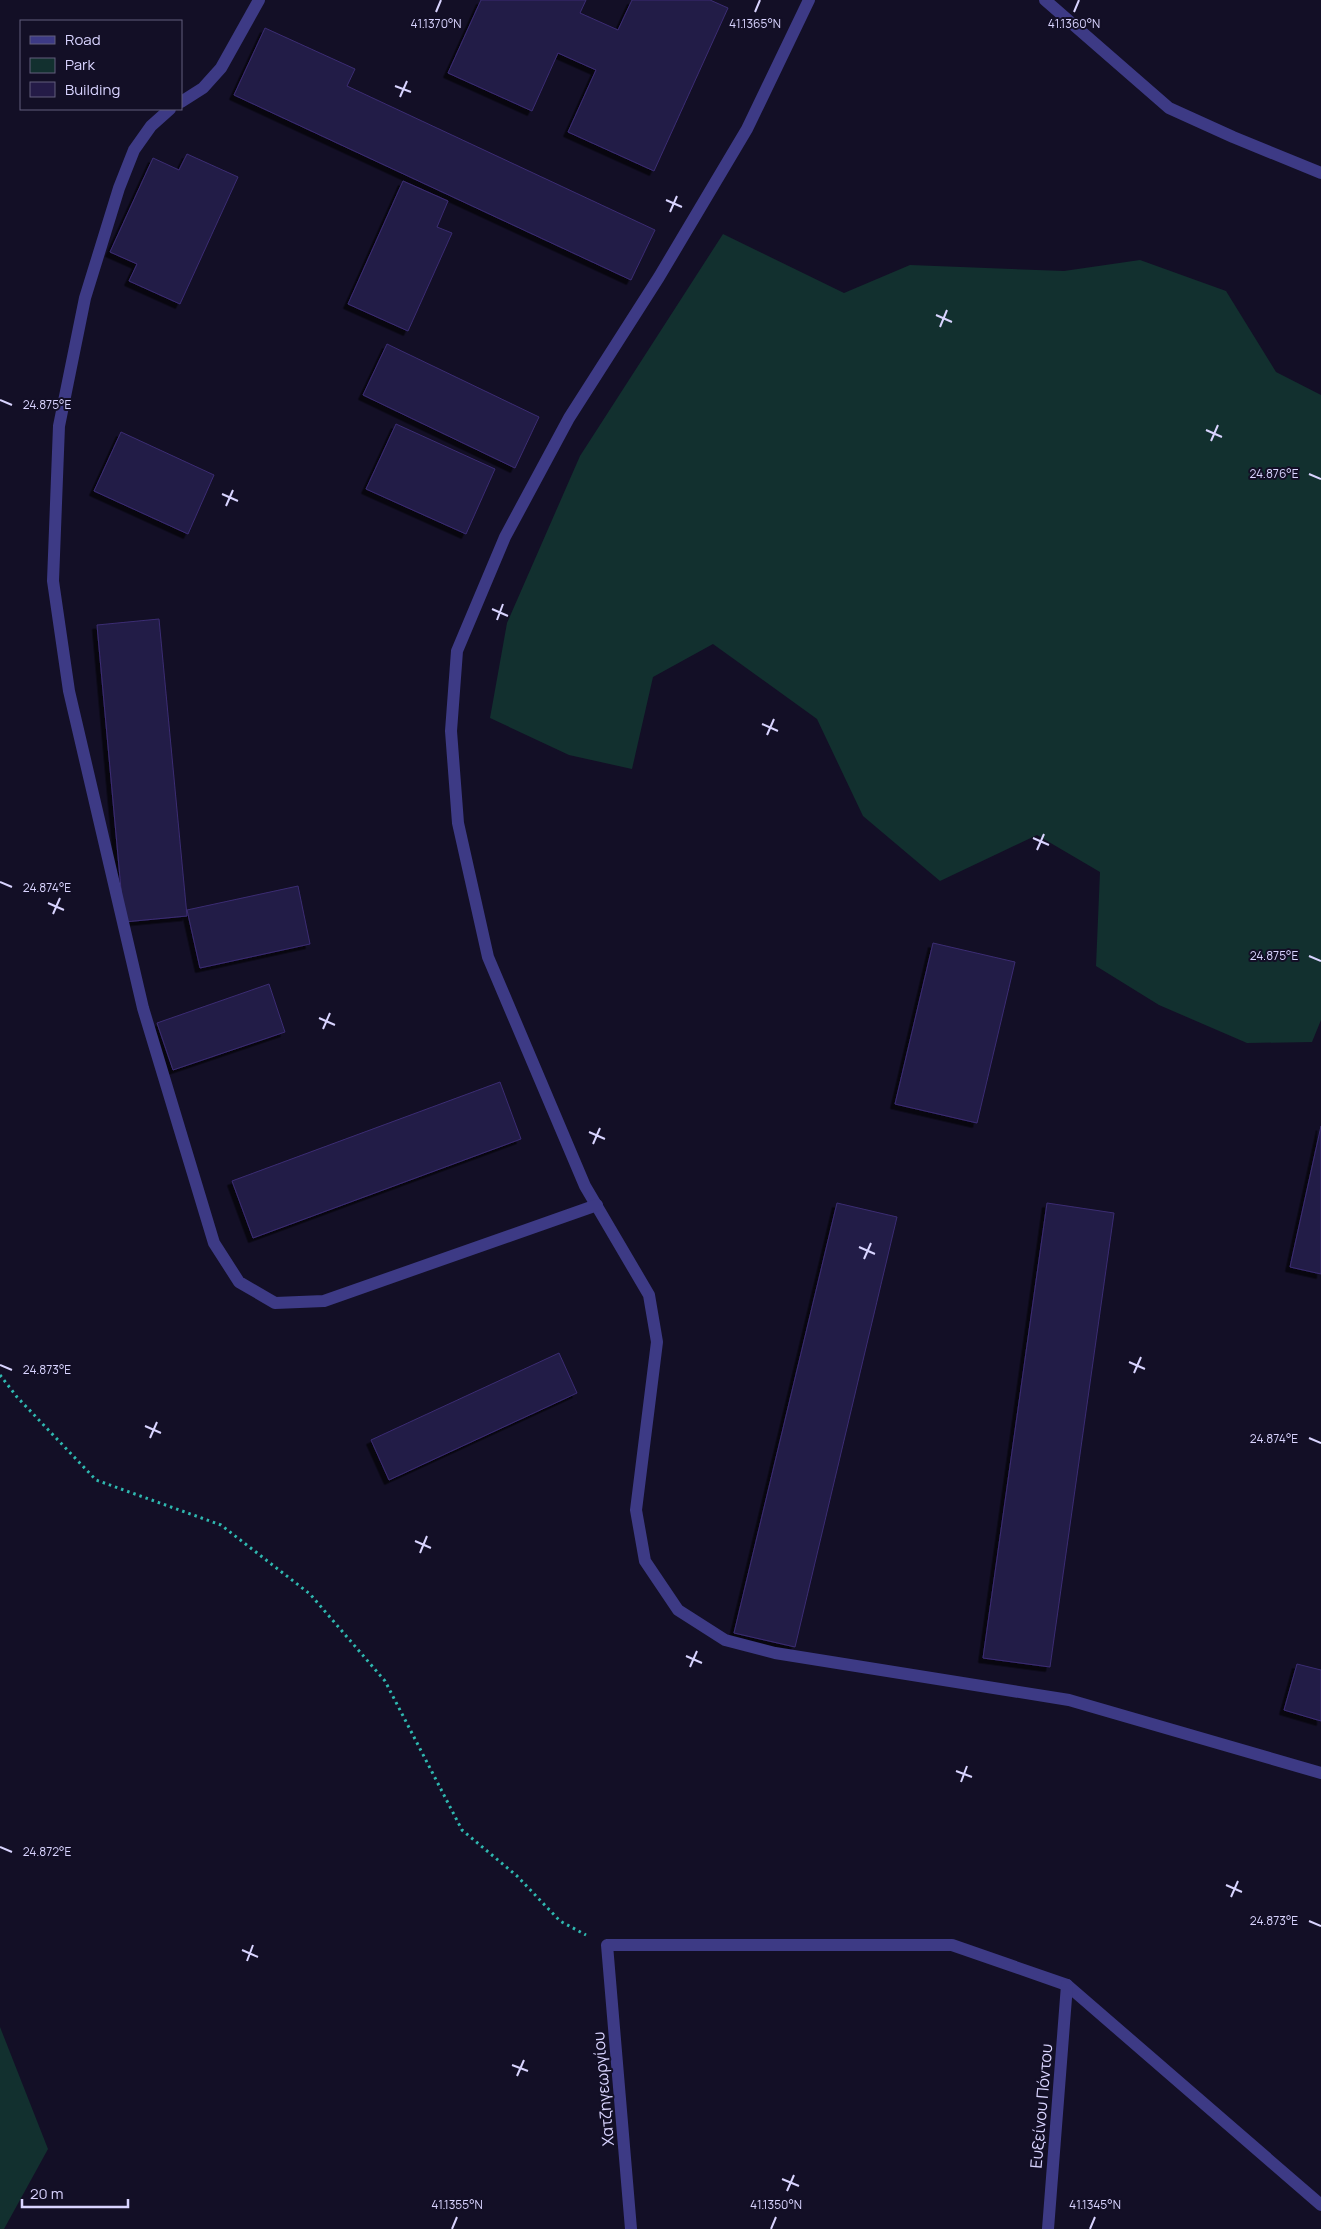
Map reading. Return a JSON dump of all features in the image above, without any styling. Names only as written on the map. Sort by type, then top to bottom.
[{"type":"street","points":[[182,101],[203,88],[221,68],[259,0]]},
{"type":"street","points":[[809,0],[747,129],[659,277],[568,418],[505,537],[457,651],[451,731],[458,823],[488,957],[585,1186],[649,1295],[657,1342],[636,1510],[645,1561],[678,1610],[725,1640],[776,1653],[1069,1700],[1321,1773]]},
{"type":"street","points":[[1044,0],[1169,108],[1265,151],[1321,173]]},
{"type":"street","points":[[169,110],[151,126],[134,150],[119,188],[85,298],[59,426],[53,581],[69,691],[143,1008],[214,1243],[239,1282],[275,1303],[324,1301],[597,1205]]},
{"type":"street","points":[[607,1946],[952,1945],[1067,1985],[1321,2205]]},
{"type":"street","name":"Χατζηγεωργίου","points":[[607,1946],[631,2229]]},
{"type":"street","name":"Ευξείνου Πόντου","points":[[1048,2229],[1067,1985]]},
{"type":"path","points":[[0,1375],[17,1397],[96,1480],[220,1525],[310,1594],[385,1681],[462,1830],[517,1876],[560,1921],[607,1946]]},
{"type":"green space","points":[[723,234],[844,293],[910,265],[1064,271],[1140,260],[1226,291],[1276,372],[1321,395],[1321,1020],[1312,1042],[1247,1043],[1159,1005],[1096,966],[1100,872],[1037,835],[940,881],[863,816],[817,719],[713,644],[653,677],[632,769],[569,755],[490,718],[507,623],[580,456]]},
{"type":"green space","points":[[0,2027],[48,2149],[4,2229],[0,2229]]},
{"type":"building","points":[[481,0],[586,0],[580,13],[618,30],[632,0],[710,0],[728,8],[654,171],[568,132],[596,70],[558,53],[532,111],[448,73]]},
{"type":"building","points":[[265,28],[355,69],[347,86],[655,230],[631,280],[234,95]]},
{"type":"building","points":[[187,154],[238,177],[180,304],[129,281],[137,264],[110,252],[153,158],[179,170]]},
{"type":"building","points":[[403,181],[448,201],[437,227],[452,233],[408,331],[348,304]]},
{"type":"building","points":[[387,344],[539,417],[515,468],[363,395]]},
{"type":"building","points":[[396,424],[495,469],[466,534],[366,489]]},
{"type":"building","points":[[121,432],[214,475],[188,534],[94,491]]},
{"type":"building","points":[[159,619],[187,916],[124,922],[97,625]]},
{"type":"building","points":[[298,886],[310,944],[200,968],[187,910]]},
{"type":"building","points":[[933,943],[1015,962],[977,1123],[895,1104]]},
{"type":"building","points":[[269,984],[285,1032],[173,1070],[157,1023]]},
{"type":"building","points":[[500,1082],[521,1139],[253,1238],[232,1181]]},
{"type":"building","points":[[1321,1126],[1321,1274],[1290,1267]]},
{"type":"building","points":[[837,1203],[897,1217],[795,1647],[734,1633]]},
{"type":"building","points":[[1047,1203],[1114,1213],[1050,1667],[983,1658]]},
{"type":"building","points":[[559,1353],[577,1393],[389,1480],[371,1440]]},
{"type":"building","points":[[1297,1664],[1321,1670],[1321,1721],[1284,1710]]}]
